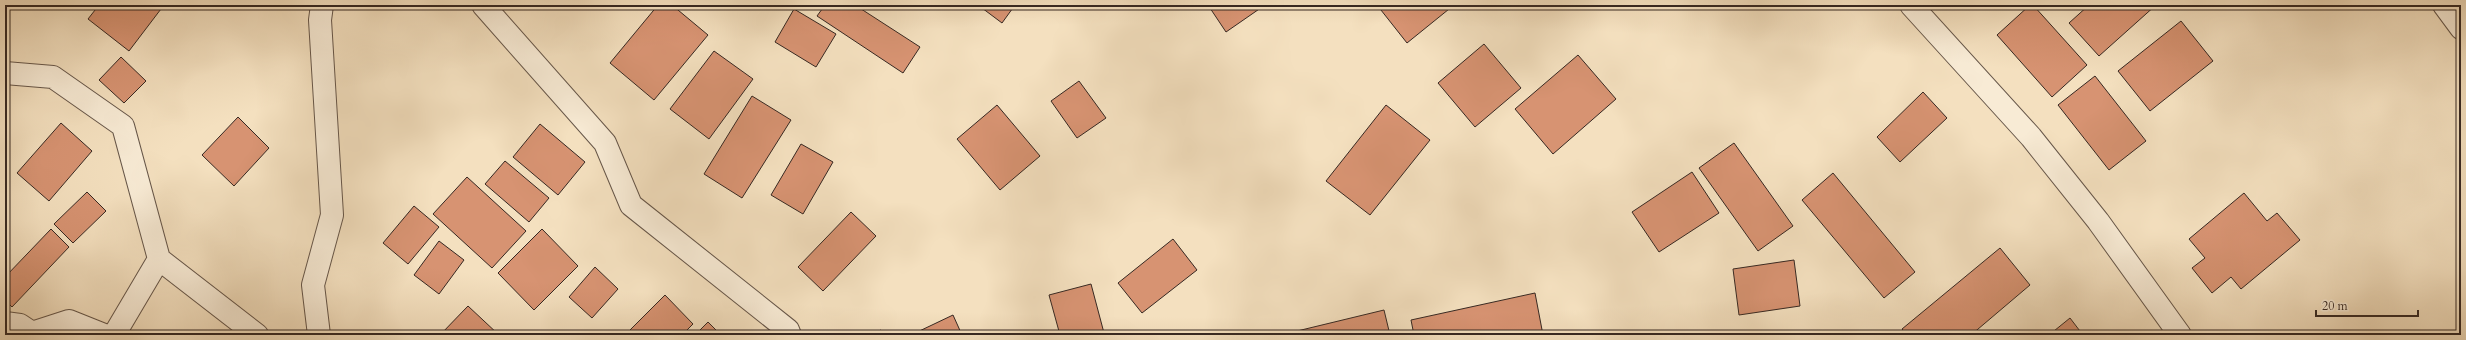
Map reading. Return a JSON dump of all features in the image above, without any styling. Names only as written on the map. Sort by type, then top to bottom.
[{"type":"street","points":[[319,335],[313,285],[332,215],[320,20],[322,5]]},
{"type":"street","points":[[482,5],[605,143],[631,206],[788,330],[790,335]]},
{"type":"street","points":[[1911,5],[2031,137],[2098,221],[2180,335]]},
{"type":"street","points":[[2444,5],[2461,28]]},
{"type":"street","points":[[5,74],[53,77],[123,126],[159,259],[257,335]]},
{"type":"street","points":[[114,335],[159,259]]},
{"type":"street","points":[[5,323],[20,325],[32,333],[69,321],[104,335]]},
{"type":"building","points":[[99,5],[164,5],[129,51],[88,19]]},
{"type":"building","points":[[658,5],[672,5],[708,35],[654,100],[610,63]]},
{"type":"building","points":[[825,5],[855,5],[920,47],[903,73],[817,16]]},
{"type":"building","points":[[978,5],[1015,5],[1002,23]]},
{"type":"building","points":[[1208,5],[1265,5],[1226,32]]},
{"type":"building","points":[[1377,5],[1454,5],[1407,43]]},
{"type":"building","points":[[2030,5],[2033,5],[2087,65],[2052,97],[1997,35]]},
{"type":"building","points":[[2089,5],[2156,5],[2099,56],[2069,23]]},
{"type":"building","points":[[794,9],[836,34],[816,67],[775,42]]},
{"type":"building","points":[[2181,21],[2213,61],[2150,111],[2118,71]]},
{"type":"building","points":[[1484,44],[1521,88],[1475,127],[1438,83]]},
{"type":"building","points":[[714,51],[753,79],[709,139],[670,109]]},
{"type":"building","points":[[1578,55],[1616,99],[1553,154],[1515,109]]},
{"type":"building","points":[[121,57],[146,81],[124,103],[99,80]]},
{"type":"building","points":[[2095,76],[2146,141],[2109,170],[2058,105]]},
{"type":"building","points":[[1079,81],[1106,118],[1077,138],[1051,101]]},
{"type":"building","points":[[1923,92],[1947,118],[1900,162],[1877,137]]},
{"type":"building","points":[[752,96],[791,120],[742,198],[704,174]]},
{"type":"building","points":[[997,105],[1040,156],[1000,190],[957,139]]},
{"type":"building","points":[[1386,105],[1430,140],[1370,215],[1326,181]]},
{"type":"building","points":[[238,117],[269,148],[234,186],[202,155]]},
{"type":"building","points":[[61,123],[92,151],[49,201],[17,173]]},
{"type":"building","points":[[540,124],[585,162],[558,195],[513,157]]},
{"type":"building","points":[[1734,143],[1793,226],[1758,251],[1699,168]]},
{"type":"building","points":[[801,144],[833,162],[803,214],[771,195]]},
{"type":"building","points":[[505,161],[549,198],[529,222],[485,184]]},
{"type":"building","points":[[1692,172],[1719,213],[1659,252],[1632,212]]},
{"type":"building","points":[[1833,173],[1915,272],[1884,298],[1802,200]]},
{"type":"building","points":[[467,177],[526,231],[492,268],[433,214]]},
{"type":"building","points":[[87,192],[106,211],[73,243],[54,224]]},
{"type":"building","points":[[2244,193],[2267,221],[2277,213],[2300,240],[2241,289],[2231,277],[2212,293],[2192,268],[2205,258],[2189,239]]},
{"type":"building","points":[[414,206],[439,227],[408,264],[383,243]]},
{"type":"building","points":[[851,212],[876,236],[823,291],[798,267]]},
{"type":"building","points":[[51,229],[69,247],[12,307],[5,300],[5,277]]},
{"type":"building","points":[[542,229],[578,266],[534,310],[498,273]]},
{"type":"building","points":[[1173,239],[1197,270],[1142,313],[1118,283]]},
{"type":"building","points":[[439,241],[464,260],[439,294],[414,275]]},
{"type":"building","points":[[2000,248],[2030,285],[1971,335],[1907,335],[1902,329]]},
{"type":"building","points":[[1794,260],[1800,306],[1739,315],[1733,269]]},
{"type":"building","points":[[595,267],[618,289],[592,318],[569,297]]},
{"type":"building","points":[[1091,284],[1104,333],[1096,335],[1060,335],[1049,295]]},
{"type":"building","points":[[1535,293],[1543,335],[1414,335],[1411,320]]},
{"type":"building","points":[[665,295],[693,324],[682,335],[625,335]]},
{"type":"building","points":[[468,306],[499,335],[440,335]]},
{"type":"building","points":[[1384,310],[1390,335],[1293,335],[1293,332]]},
{"type":"building","points":[[953,315],[962,335],[911,335]]},
{"type":"building","points":[[2070,318],[2083,335],[2049,335]]},
{"type":"building","points":[[708,322],[721,335],[695,335]]},
{"type":"building","points":[[881,330],[883,335],[869,335]]},
{"type":"building","points":[[1137,331],[1138,335],[1124,335]]}]
